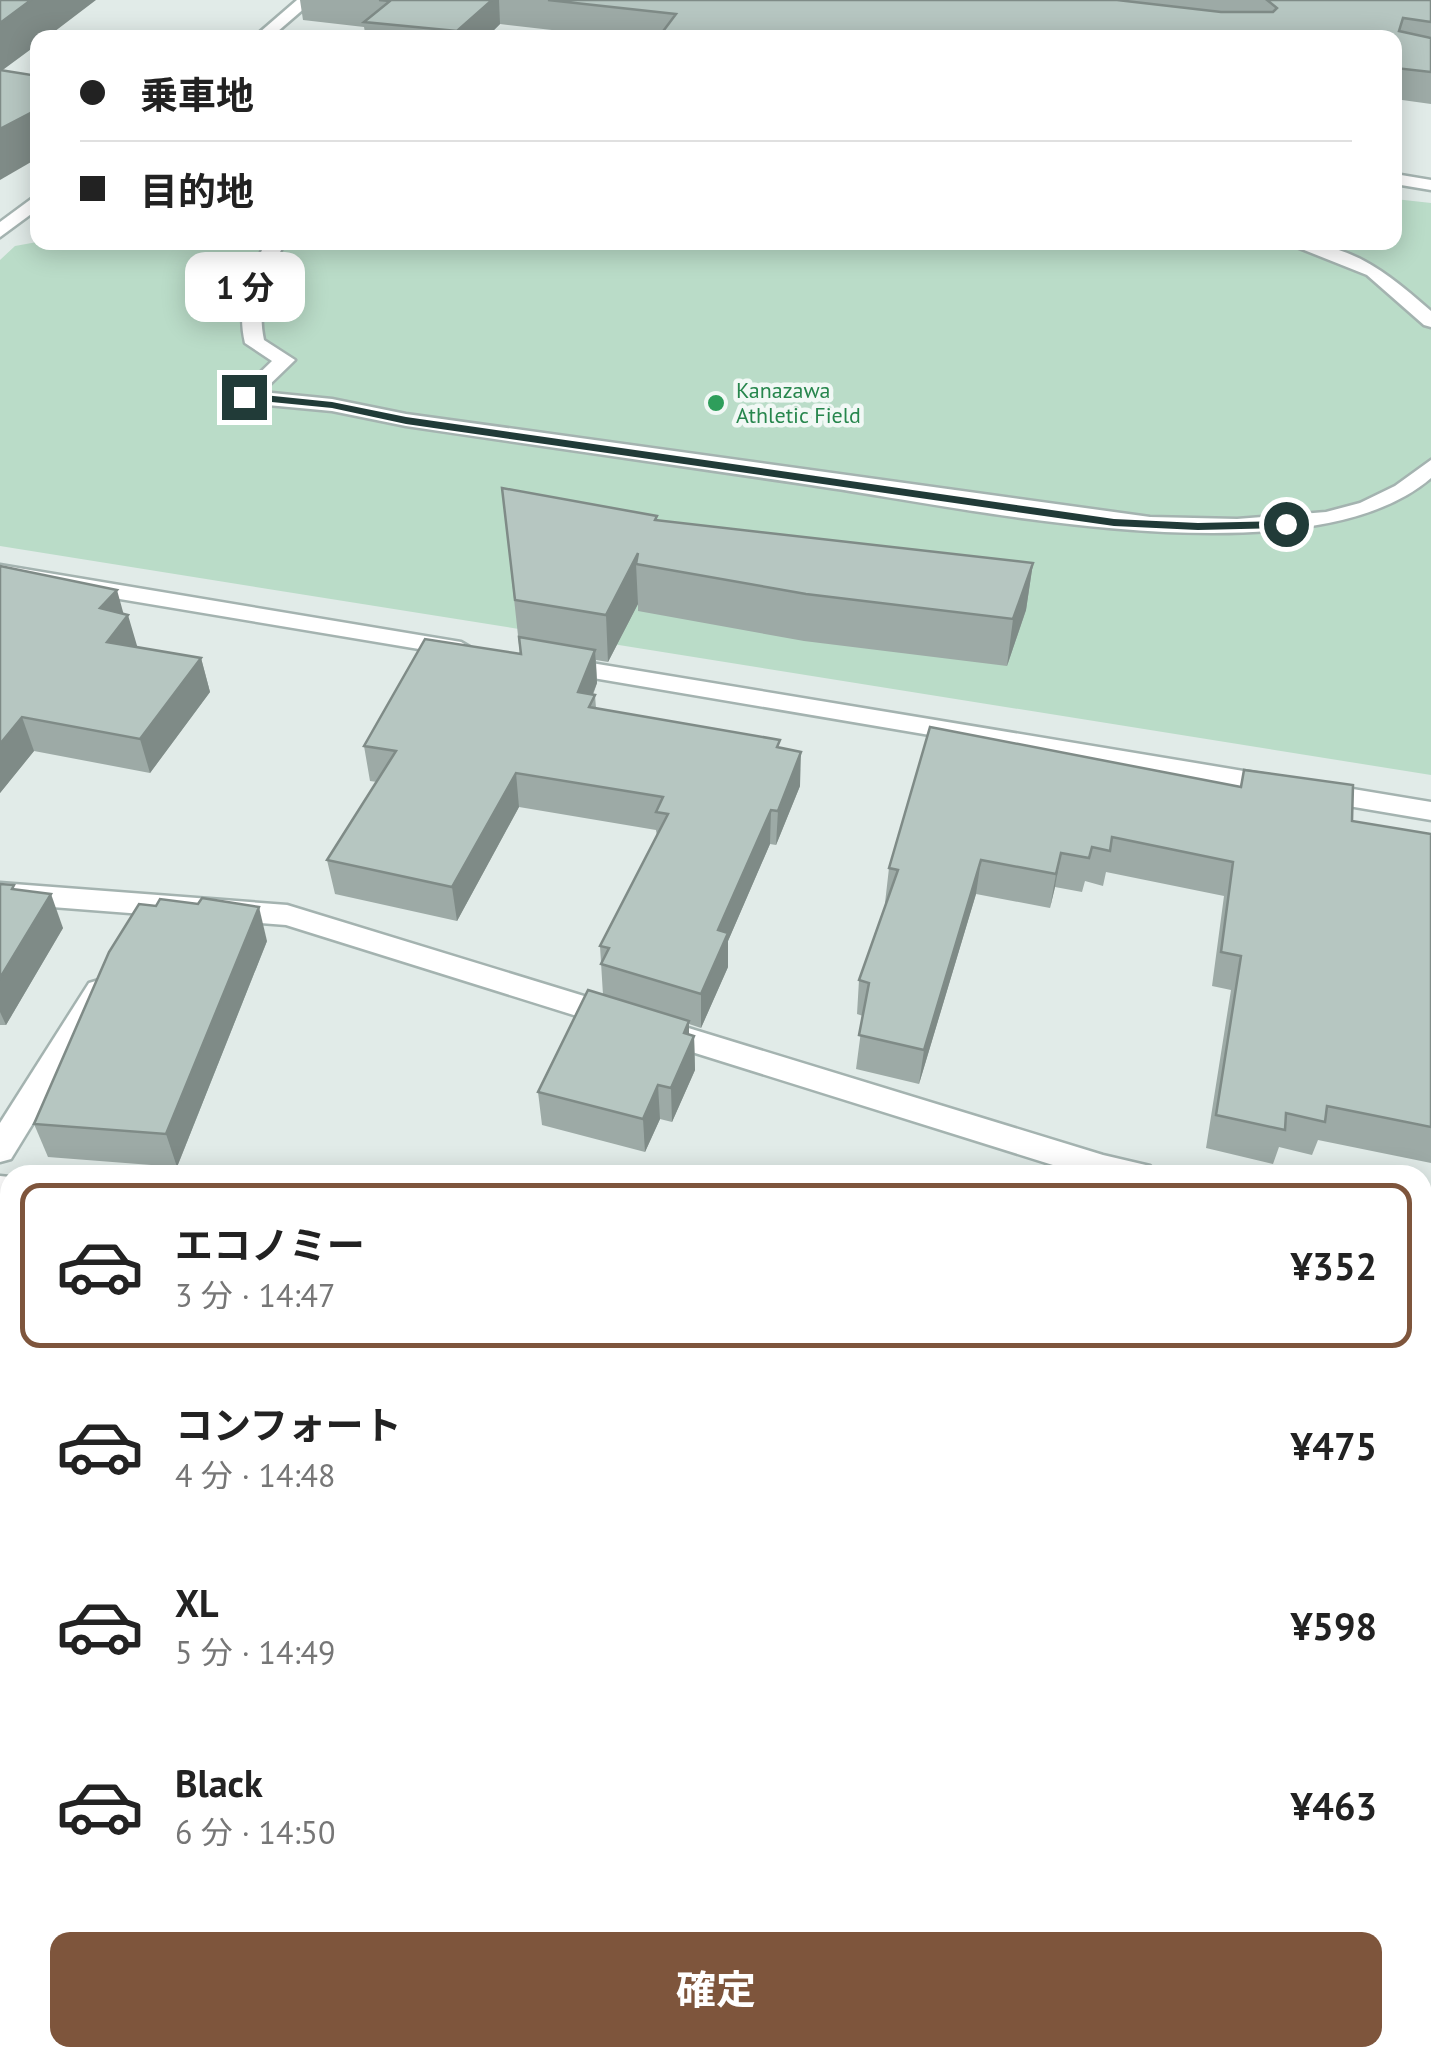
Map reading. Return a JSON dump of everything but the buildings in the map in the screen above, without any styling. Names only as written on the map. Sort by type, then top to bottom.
[{"type":"street","points":[[270,30],[306,0]]},
{"type":"street","points":[[1402,180],[1431,185]]},
{"type":"street","points":[[0,202],[30,202]]},
{"type":"street","points":[[0,231],[30,206]]},
{"type":"street","points":[[272,250],[254,286],[248,321],[256,343],[285,360],[244,397],[332,405],[406,420],[1131,523],[1286,524],[1340,516],[1420,480],[1431,466]]},
{"type":"street","points":[[1316,250],[1374,271],[1431,321]]},
{"type":"street","points":[[0,572],[490,654]]},
{"type":"street","points":[[529,660],[1431,811]]},
{"type":"street","points":[[0,893],[287,915],[1097,1165]]},
{"type":"street","points":[[132,938],[152,905]]},
{"type":"street","points":[[0,1150],[112,970]]},
{"type":"green space","name":"Kanazawa Athletic Field","points":[[1402,200],[1431,203],[1431,775],[0,546],[0,260],[15,246],[30,243],[30,250],[1402,250]]},
{"type":"place","name":"Kanazawa Athletic Field","points":[[716,403]]},
{"type":"route","points":[[244,397],[332,405],[406,420],[1114,522],[1198,527],[1286,524]]}]
